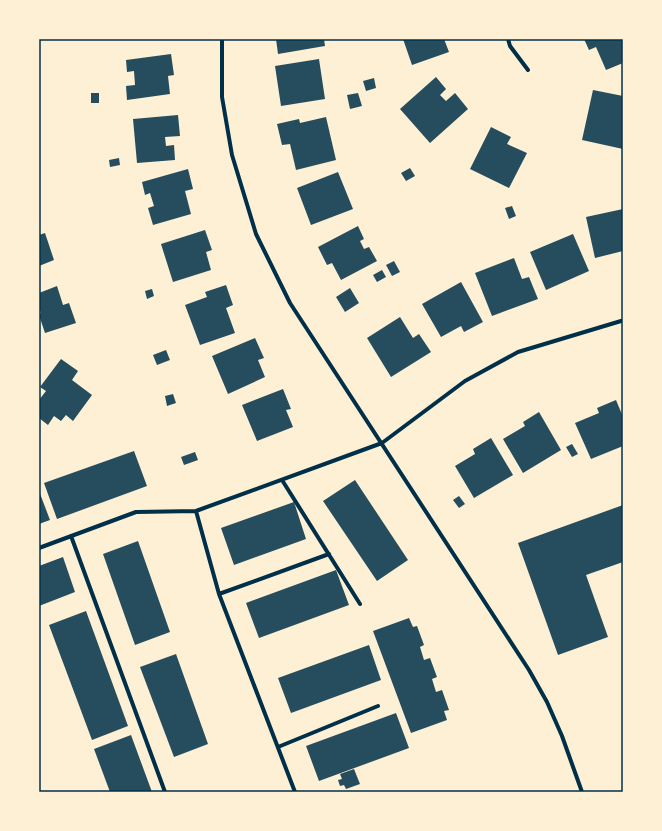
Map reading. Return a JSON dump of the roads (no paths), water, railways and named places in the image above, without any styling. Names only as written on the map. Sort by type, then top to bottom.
[{"type":"street","points":[[222,39],[222,97],[232,156],[256,234],[290,303],[529,670],[547,702],[562,736],[582,792]]},
{"type":"street","points":[[508,39],[510,46],[528,70]]},
{"type":"street","points":[[39,548],[136,512],[196,511],[382,443],[465,381],[518,352],[621,321]]},
{"type":"street","points":[[282,480],[360,604]]},
{"type":"street","points":[[196,511],[219,594],[295,792]]},
{"type":"street","points":[[71,536],[165,792]]},
{"type":"street","points":[[219,594],[329,554]]},
{"type":"street","points":[[278,747],[378,706]]}]
